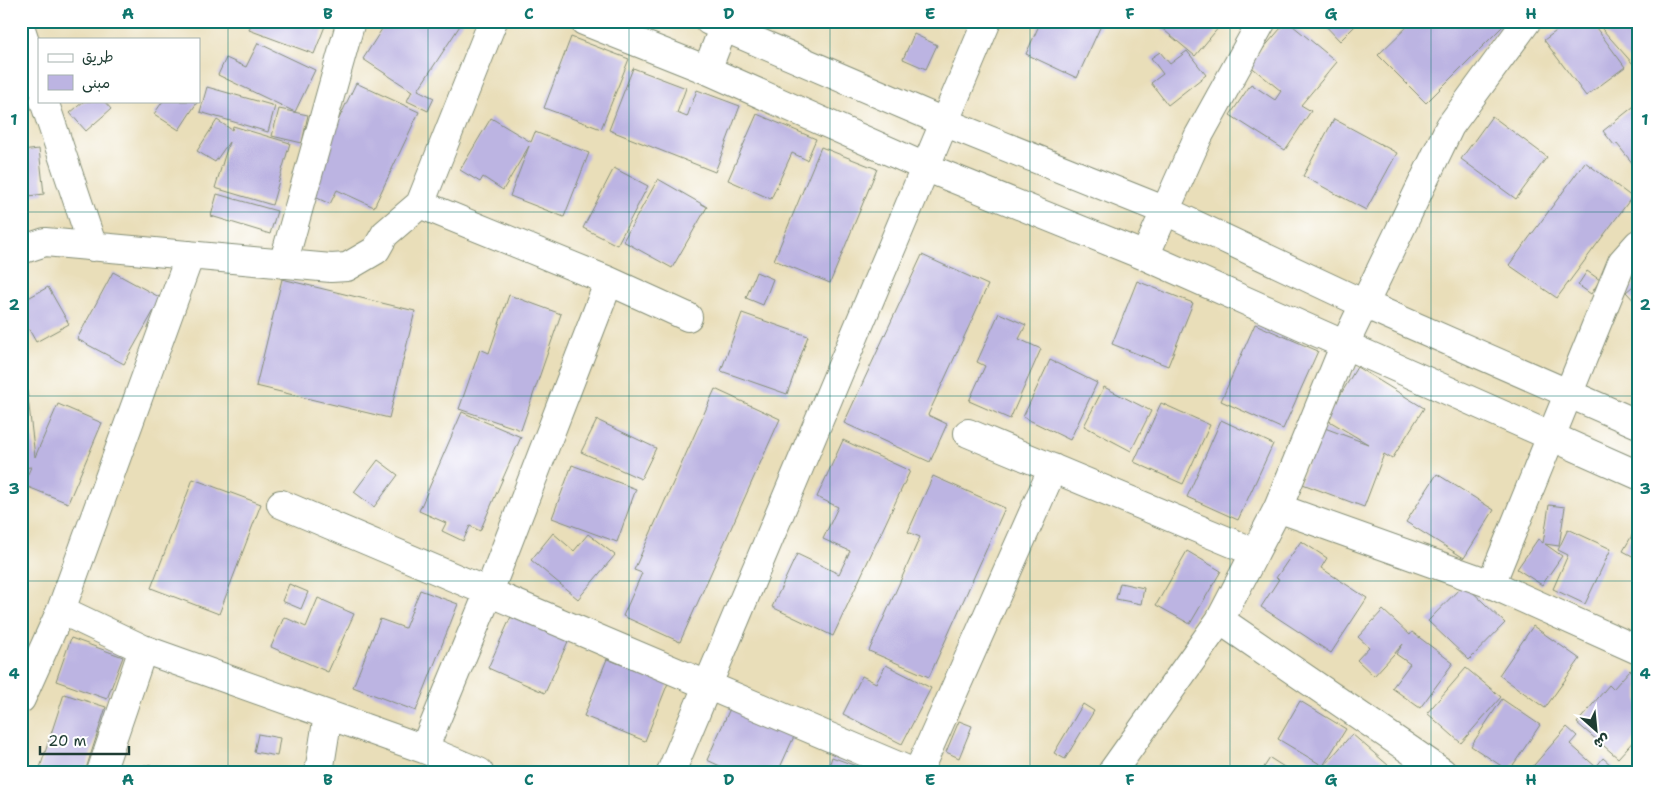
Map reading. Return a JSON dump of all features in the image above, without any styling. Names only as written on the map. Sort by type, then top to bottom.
[{"type":"street","points":[[283,264],[351,21]]},
{"type":"street","points":[[21,250],[45,242],[331,268],[347,267],[376,250],[385,234],[420,204],[493,21]]},
{"type":"street","points":[[584,21],[708,70],[925,167],[1145,256],[1638,475]]},
{"type":"street","points":[[671,772],[987,21]]},
{"type":"street","points":[[1145,256],[1198,137],[1262,21]]},
{"type":"street","points":[[1112,772],[1220,620],[1278,508],[1344,344],[1450,126],[1527,21]]},
{"type":"street","points":[[708,70],[720,23],[944,122],[1166,211],[1364,304],[1638,424]]},
{"type":"street","points":[[21,30],[38,81]]},
{"type":"street","points":[[44,102],[93,246]]},
{"type":"street","points":[[420,204],[609,281],[688,317]]},
{"type":"street","points":[[1491,584],[1622,262],[1638,244]]},
{"type":"street","points":[[21,699],[61,610],[190,255]]},
{"type":"street","points":[[424,749],[488,594],[609,281]]},
{"type":"street","points":[[968,433],[1254,552]]},
{"type":"street","points":[[918,772],[1053,468]]},
{"type":"street","points":[[280,504],[488,594],[912,772]]},
{"type":"street","points":[[1278,508],[1491,584],[1638,650]]},
{"type":"street","points":[[61,610],[144,649],[424,749],[479,772]]},
{"type":"street","points":[[1220,620],[1442,772]]},
{"type":"street","points":[[101,772],[144,649]]},
{"type":"street","points":[[319,772],[328,715]]},
{"type":"building","points":[[175,21],[188,21],[187,26]]},
{"type":"building","points":[[252,21],[327,21],[314,54],[249,30]]},
{"type":"building","points":[[387,21],[463,21],[418,90],[434,98],[428,111],[407,101],[412,91],[363,59]]},
{"type":"building","points":[[1041,21],[1103,21],[1077,78],[1026,54]]},
{"type":"building","points":[[1153,21],[1224,21],[1195,56]]},
{"type":"building","points":[[1287,21],[1337,62],[1301,105],[1311,111],[1285,150],[1230,115],[1251,84],[1275,100],[1281,91],[1249,65]]},
{"type":"building","points":[[1321,21],[1360,21],[1340,41]]},
{"type":"building","points":[[1413,21],[1508,21],[1426,103],[1378,55]]},
{"type":"building","points":[[1570,21],[1591,21],[1625,67],[1586,96],[1544,40]]},
{"type":"building","points":[[1595,21],[1638,21],[1638,61],[1634,65]]},
{"type":"building","points":[[914,34],[937,45],[926,69],[903,59]]},
{"type":"building","points":[[571,37],[629,59],[601,129],[544,108]]},
{"type":"building","points":[[258,43],[315,70],[295,112],[218,75],[226,58],[246,67]]},
{"type":"building","points":[[1187,51],[1206,75],[1168,105],[1151,83],[1163,74],[1151,58],[1160,52],[1170,64]]},
{"type":"building","points":[[633,68],[686,88],[677,113],[687,117],[697,90],[740,106],[715,172],[609,130]]},
{"type":"building","points":[[356,83],[419,112],[374,207],[337,190],[330,204],[304,192]]},
{"type":"building","points":[[207,87],[275,106],[268,132],[200,112]]},
{"type":"building","points":[[83,102],[105,102],[111,109],[86,131],[70,113]]},
{"type":"building","points":[[162,102],[197,102],[179,130],[154,114]]},
{"type":"building","points":[[1638,103],[1638,170],[1617,144],[1614,145],[1603,131]]},
{"type":"building","points":[[279,109],[308,115],[302,143],[272,136]]},
{"type":"building","points":[[757,114],[816,139],[807,160],[792,153],[771,199],[728,180]]},
{"type":"building","points":[[1492,116],[1547,157],[1516,199],[1461,159]]},
{"type":"building","points":[[491,118],[531,142],[535,132],[589,153],[564,217],[510,196],[529,146],[503,190],[483,177],[480,182],[460,170]]},
{"type":"building","points":[[1334,119],[1397,153],[1366,210],[1303,176]]},
{"type":"building","points":[[217,120],[232,130],[233,126],[290,143],[272,205],[215,188],[229,142],[215,162],[197,151]]},
{"type":"building","points":[[821,147],[877,169],[830,283],[774,260]]},
{"type":"building","points":[[39,149],[44,194],[21,197],[21,151]]},
{"type":"building","points":[[1585,162],[1632,197],[1557,298],[1509,265]]},
{"type":"building","points":[[614,168],[648,186],[617,245],[583,228]]},
{"type":"building","points":[[658,179],[707,207],[672,268],[623,241]]},
{"type":"building","points":[[217,194],[277,211],[270,234],[211,216]]},
{"type":"building","points":[[922,255],[988,285],[928,415],[947,424],[930,462],[844,423]]},
{"type":"building","points":[[1587,271],[1600,280],[1591,294],[1578,285]]},
{"type":"building","points":[[113,272],[161,298],[124,364],[77,339]]},
{"type":"building","points":[[756,272],[773,279],[763,305],[746,298]]},
{"type":"building","points":[[282,279],[415,311],[389,418],[256,386]]},
{"type":"building","points":[[1137,281],[1193,303],[1168,366],[1112,344]]},
{"type":"building","points":[[1638,282],[1638,305],[1626,292]]},
{"type":"building","points":[[48,287],[69,324],[36,342],[21,315],[21,302]]},
{"type":"building","points":[[509,295],[561,314],[521,430],[459,409],[480,349],[489,353]]},
{"type":"building","points":[[742,313],[808,336],[787,394],[721,371]]},
{"type":"building","points":[[999,313],[1026,325],[1019,339],[1041,349],[1010,419],[969,401],[985,366],[977,362]]},
{"type":"building","points":[[1255,324],[1318,351],[1283,429],[1221,401]]},
{"type":"building","points":[[1050,360],[1097,383],[1070,440],[1023,417]]},
{"type":"building","points":[[1357,367],[1424,408],[1392,459],[1384,454],[1364,507],[1300,483],[1322,427],[1368,444],[1326,419]]},
{"type":"building","points":[[26,381],[35,457],[58,404],[102,423],[68,503],[23,485],[31,467],[21,468],[21,382]]},
{"type":"building","points":[[1104,387],[1151,411],[1131,451],[1084,426]]},
{"type":"building","points":[[715,389],[780,419],[680,642],[623,616],[642,573],[634,570]]},
{"type":"building","points":[[1161,403],[1210,425],[1183,484],[1134,462]]},
{"type":"building","points":[[462,412],[521,437],[480,531],[470,526],[463,541],[442,531],[446,523],[419,511]]},
{"type":"building","points":[[597,420],[656,448],[641,479],[581,452]]},
{"type":"building","points":[[1221,420],[1273,444],[1238,520],[1187,497]]},
{"type":"building","points":[[843,440],[910,471],[833,636],[772,607],[797,554],[839,574],[850,551],[823,539],[838,507],[817,497]]},
{"type":"building","points":[[378,460],[398,475],[374,507],[354,492]]},
{"type":"building","points":[[572,465],[636,489],[617,542],[552,518]]},
{"type":"building","points":[[1437,474],[1494,510],[1464,558],[1406,522]]},
{"type":"building","points":[[933,476],[1005,508],[929,677],[869,651],[920,537],[908,532]]},
{"type":"building","points":[[193,479],[261,504],[219,614],[151,588]]},
{"type":"building","points":[[1549,505],[1565,507],[1559,546],[1545,544],[1562,556],[1542,585],[1517,569],[1538,539],[1543,543]]},
{"type":"building","points":[[1638,525],[1638,559],[1623,551]]},
{"type":"building","points":[[1568,529],[1611,549],[1585,604],[1553,589],[1568,555],[1558,550]]},
{"type":"building","points":[[553,533],[574,551],[588,534],[615,555],[578,599],[531,560]]},
{"type":"building","points":[[1301,541],[1327,558],[1321,568],[1367,598],[1331,653],[1261,607],[1279,579],[1276,578]]},
{"type":"building","points":[[1187,551],[1221,571],[1190,624],[1156,605]]},
{"type":"building","points":[[1120,583],[1144,588],[1141,604],[1116,599]]},
{"type":"building","points":[[289,584],[308,592],[301,609],[282,601]]},
{"type":"building","points":[[1464,584],[1505,623],[1469,660],[1428,621]]},
{"type":"building","points":[[420,590],[458,604],[416,711],[353,687],[380,619],[405,628]]},
{"type":"building","points":[[318,598],[354,614],[328,672],[271,647],[284,617],[306,627]]},
{"type":"building","points":[[1383,610],[1410,635],[1412,632],[1453,663],[1420,708],[1392,688],[1410,664],[1396,654],[1403,644],[1374,676],[1357,660],[1369,647],[1358,637]]},
{"type":"building","points":[[513,612],[570,637],[545,693],[488,668]]},
{"type":"building","points":[[1533,626],[1580,659],[1545,708],[1499,675]]},
{"type":"building","points":[[71,638],[123,657],[107,699],[56,681]]},
{"type":"building","points":[[607,659],[668,683],[645,741],[584,716]]},
{"type":"building","points":[[886,665],[931,688],[902,744],[843,714],[862,676],[876,683]]},
{"type":"building","points":[[1466,668],[1501,697],[1461,743],[1427,713]]},
{"type":"building","points":[[1630,670],[1638,676],[1638,736],[1618,758],[1577,723],[1609,685],[1613,689]]},
{"type":"building","points":[[64,694],[106,707],[85,772],[42,772],[39,771]]},
{"type":"building","points":[[1502,699],[1540,725],[1509,771],[1471,746]]},
{"type":"building","points":[[1300,701],[1346,729],[1323,766],[1278,739]]},
{"type":"building","points":[[732,704],[796,732],[778,772],[733,772],[707,760]]},
{"type":"building","points":[[1083,704],[1094,711],[1065,759],[1054,753]]},
{"type":"building","points":[[959,721],[972,726],[959,758],[946,752]]},
{"type":"building","points":[[1567,727],[1577,736],[1570,744],[1596,767],[1603,758],[1619,772],[1528,772]]},
{"type":"building","points":[[258,734],[280,738],[277,756],[254,752]]},
{"type":"building","points":[[1352,734],[1396,772],[1319,772]]},
{"type":"building","points":[[832,757],[872,772],[827,772]]},
{"type":"building","points":[[1270,758],[1292,772],[1261,772]]},
{"type":"building","points":[[144,765],[195,770],[195,772],[143,772]]}]
